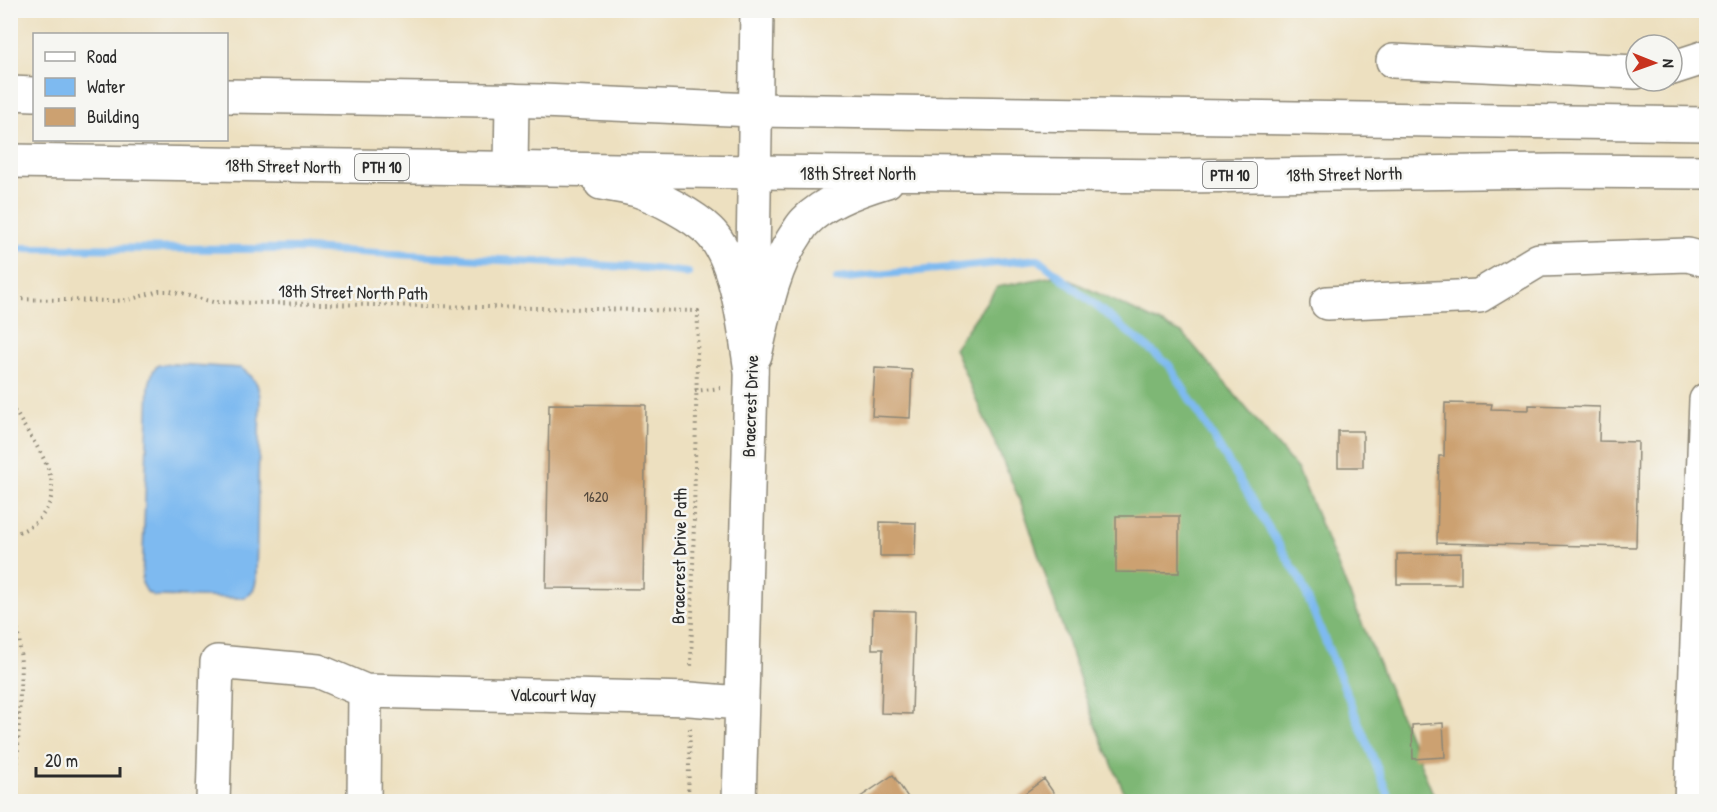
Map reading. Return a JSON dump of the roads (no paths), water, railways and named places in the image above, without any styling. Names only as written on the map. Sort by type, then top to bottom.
[{"type":"main road","name":"Braecrest Drive","points":[[738,801],[751,371],[757,10]]},
{"type":"main road","points":[[1684,64],[1707,57]]},
{"type":"main road","points":[[1392,61],[1624,71]]},
{"type":"main road","points":[[10,93],[33,94]]},
{"type":"main road","points":[[228,96],[513,100],[754,110],[1707,124]]},
{"type":"main road","points":[[513,100],[523,169],[637,190],[684,213],[711,232],[726,257],[740,302],[751,371]]},
{"type":"main road","name":"18th Street North","points":[[10,161],[1182,176],[1559,171],[1707,172]]},
{"type":"main road","points":[[751,371],[770,291],[786,250],[805,222],[832,202],[861,189],[909,173]]},
{"type":"main road","points":[[1327,303],[1479,296],[1539,260],[1688,255],[1707,260]]},
{"type":"main road","points":[[1691,801],[1707,400]]},
{"type":"main road","name":"Valcourt Way","points":[[213,801],[217,662],[318,671],[365,691],[690,699],[740,703]]},
{"type":"main road","points":[[364,801],[365,691]]},
{"type":"water","points":[[158,365],[241,368],[257,384],[260,396],[256,580],[252,591],[243,598],[154,596],[147,592],[142,583],[149,385],[153,371]]},
{"type":"waterway","points":[[10,248],[305,249],[645,268],[688,273]]},
{"type":"waterway","points":[[837,279],[1038,259],[1169,365],[1300,579],[1391,802]]}]
